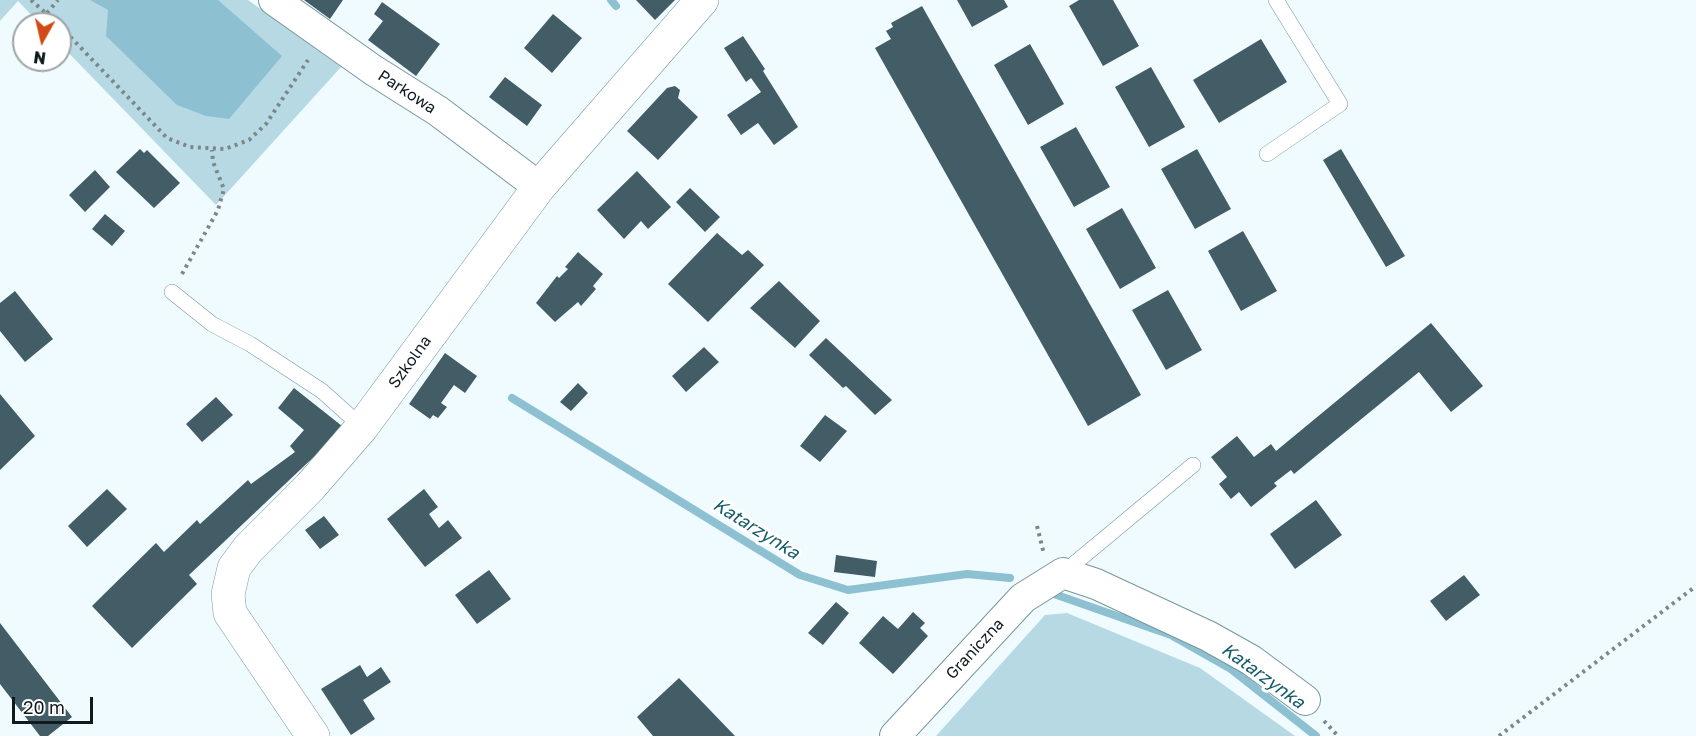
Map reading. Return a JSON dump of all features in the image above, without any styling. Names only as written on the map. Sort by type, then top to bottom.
[{"type":"street","name":"Parkowa","points":[[274,0],[438,111],[539,187]]},
{"type":"street","name":"Szkolna","points":[[313,736],[230,613],[230,581],[234,568],[248,549],[310,487],[362,427],[539,187],[702,0]]},
{"type":"street","points":[[1063,573],[1096,584],[1208,636],[1251,660],[1305,700]]},
{"type":"street","name":"Graniczna","points":[[895,736],[1023,598],[1063,573]]},
{"type":"lane","points":[[1267,154],[1340,104],[1276,0]]},
{"type":"lane","points":[[172,292],[212,324],[250,344],[322,391],[362,427]]},
{"type":"lane","points":[[1063,573],[1193,465]]},
{"type":"path","points":[[31,0],[46,12]]},
{"type":"path","points":[[48,12],[58,0]]},
{"type":"path","points":[[72,39],[167,138],[177,144],[212,150],[236,146],[249,140],[266,124],[325,36]]},
{"type":"path","points":[[172,292],[218,210],[224,189],[213,162],[212,150]]},
{"type":"path","points":[[1499,736],[1696,586]]},
{"type":"shaded area","points":[[0,0],[248,0],[341,67],[216,205],[72,56],[72,12],[29,12],[18,1],[0,21]]},
{"type":"shaded area","points":[[90,0],[218,0],[282,56],[229,119],[206,116],[177,105],[106,36],[108,10]]},
{"type":"shaded area","points":[[1067,613],[1200,668],[1295,736],[936,736],[1045,615]]},
{"type":"building","points":[[304,0],[343,0],[330,19]]},
{"type":"building","points":[[636,0],[675,0],[655,20]]},
{"type":"building","points":[[957,0],[1004,0],[1008,7],[972,27]]},
{"type":"building","points":[[1079,0],[1113,0],[1139,46],[1103,66],[1069,6]]},
{"type":"building","points":[[382,2],[440,44],[416,76],[368,40],[383,21],[374,14]]},
{"type":"building","points":[[922,6],[1141,395],[1088,426],[875,48],[891,39],[886,31],[893,27],[891,23]]},
{"type":"building","points":[[553,14],[582,38],[552,73],[524,48]]},
{"type":"building","points":[[743,36],[798,127],[774,145],[758,123],[741,135],[727,115],[761,92],[751,78],[746,82],[724,48]]},
{"type":"building","points":[[1261,39],[1287,82],[1219,123],[1193,80]]},
{"type":"building","points":[[1030,44],[1064,104],[1028,125],[994,65]]},
{"type":"building","points":[[1151,67],[1185,127],[1149,147],[1115,87]]},
{"type":"building","points":[[505,77],[542,105],[527,126],[489,97]]},
{"type":"building","points":[[675,86],[680,90],[678,98],[698,117],[658,160],[627,131],[667,88]]},
{"type":"building","points":[[1076,127],[1110,187],[1074,207],[1040,147]]},
{"type":"building","points":[[140,149],[144,153],[147,150],[180,183],[154,208],[116,172]]},
{"type":"building","points":[[1197,149],[1231,209],[1195,229],[1161,169]]},
{"type":"building","points":[[1341,149],[1405,256],[1386,267],[1323,160]]},
{"type":"building","points":[[95,170],[110,187],[85,212],[69,195]]},
{"type":"building","points":[[637,171],[671,207],[648,229],[641,221],[624,239],[597,210]]},
{"type":"building","points":[[690,188],[720,217],[705,232],[676,202]]},
{"type":"building","points":[[1122,208],[1156,268],[1120,289],[1086,229]]},
{"type":"building","points":[[105,214],[125,231],[112,246],[92,229]]},
{"type":"building","points":[[1243,231],[1277,291],[1241,311],[1208,251]]},
{"type":"building","points":[[717,233],[742,255],[748,250],[764,265],[708,322],[668,284]]},
{"type":"building","points":[[578,252],[603,274],[593,286],[596,289],[581,306],[578,302],[555,322],[536,303],[557,276],[559,278],[568,269],[565,267]]},
{"type":"building","points":[[779,281],[820,321],[795,348],[750,308]]},
{"type":"building","points":[[1168,290],[1202,350],[1166,370],[1132,310]]},
{"type":"building","points":[[15,291],[53,339],[25,362],[0,331],[0,303]]},
{"type":"building","points":[[1431,323],[1483,386],[1451,412],[1419,372],[1294,474],[1291,470],[1274,483],[1277,486],[1251,507],[1239,492],[1231,499],[1219,484],[1227,477],[1211,457],[1237,436],[1254,457],[1271,444],[1276,451]]},
{"type":"building","points":[[826,338],[892,400],[875,415],[846,386],[843,388],[809,355]]},
{"type":"building","points":[[704,347],[719,362],[686,392],[672,376]]},
{"type":"building","points":[[445,353],[477,376],[465,393],[454,385],[441,403],[447,407],[438,418],[433,415],[430,419],[409,404]]},
{"type":"building","points":[[578,383],[588,393],[571,411],[560,402]]},
{"type":"building","points":[[294,388],[342,426],[320,451],[189,575],[197,584],[132,648],[92,606],[156,543],[164,552],[197,520],[200,524],[248,480],[251,484],[295,452],[290,446],[304,430],[278,408]]},
{"type":"building","points":[[0,394],[35,436],[0,470]]},
{"type":"building","points":[[216,397],[233,415],[202,442],[186,424]]},
{"type":"building","points":[[825,415],[847,431],[820,462],[800,446]]},
{"type":"building","points":[[107,489],[127,509],[87,547],[68,526]]},
{"type":"building","points":[[424,489],[438,507],[429,514],[439,528],[448,520],[462,538],[425,567],[387,519]]},
{"type":"building","points":[[1316,500],[1342,535],[1295,569],[1270,534]]},
{"type":"building","points":[[324,516],[339,535],[320,549],[305,530]]},
{"type":"building","points":[[836,555],[877,561],[875,577],[834,572]]},
{"type":"building","points":[[489,570],[511,599],[477,624],[455,595]]},
{"type":"building","points":[[1464,575],[1480,595],[1446,621],[1430,601]]},
{"type":"building","points":[[836,602],[849,613],[823,645],[808,633]]},
{"type":"building","points":[[913,612],[925,623],[920,628],[928,636],[893,674],[859,643],[883,616],[898,629]]},
{"type":"building","points":[[0,623],[72,717],[48,736],[40,736],[0,684]]},
{"type":"building","points":[[360,665],[367,677],[381,667],[391,682],[363,700],[375,719],[351,735],[321,689]]},
{"type":"building","points":[[679,678],[735,736],[653,736],[637,717]]},
{"type":"waterway","points":[[611,0],[616,6]]},
{"type":"waterway","name":"Katarzynka","points":[[512,398],[800,575],[848,590],[967,574],[1010,578]]},
{"type":"waterway","name":"Katarzynka","points":[[1054,594],[1171,635],[1231,669],[1316,736]]}]
